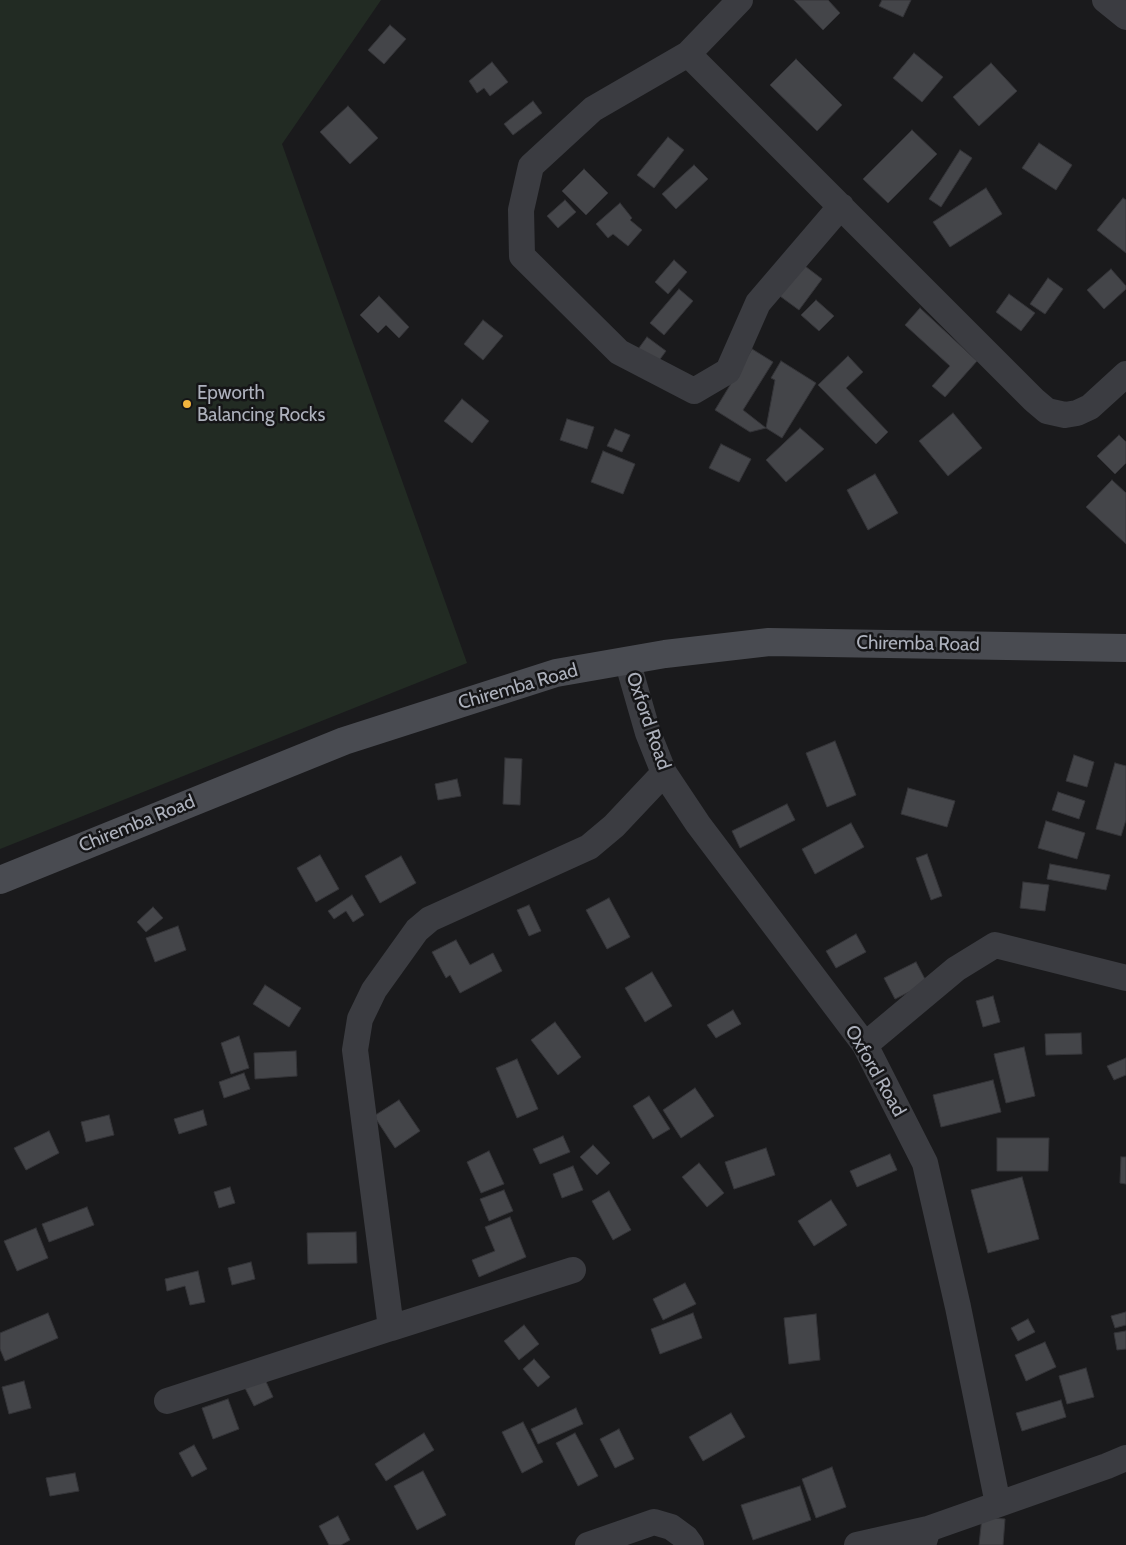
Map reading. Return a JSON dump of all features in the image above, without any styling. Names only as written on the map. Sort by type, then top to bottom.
[{"type":"main road","name":"Chiremba Road","points":[[0,880],[344,741],[556,673],[627,660],[769,642],[1126,648]]},
{"type":"street","points":[[740,0],[688,54],[593,109],[531,166],[521,210],[522,256],[619,352],[694,391],[728,371],[758,303],[841,206]]},
{"type":"street","points":[[1104,0],[1126,17]]},
{"type":"street","points":[[688,54],[1034,400],[1048,411],[1065,415],[1077,414],[1090,407],[1126,374]]},
{"type":"street","name":"Oxford Road","points":[[627,660],[648,733],[664,773],[698,824],[865,1045],[925,1163],[958,1307],[998,1504]]},
{"type":"street","points":[[391,1328],[355,1050],[360,1019],[374,990],[417,930],[430,919],[589,847],[614,826],[664,773]]},
{"type":"street","points":[[865,1045],[956,970],[995,945],[1126,978]]},
{"type":"street","points":[[167,1401],[572,1270]]},
{"type":"street","points":[[857,1545],[926,1537],[998,1504],[1126,1458]]},
{"type":"street","points":[[588,1545],[654,1522],[672,1527],[686,1538],[691,1545]]},
{"type":"shaded area","name":"Epworth Balancing Rocks","points":[[0,0],[381,0],[282,144],[467,663],[0,849]]},
{"type":"building","points":[[794,0],[828,0],[840,13],[823,30]]},
{"type":"building","points":[[882,0],[911,0],[903,17],[879,6]]},
{"type":"building","points":[[390,25],[406,39],[384,64],[368,50]]},
{"type":"building","points":[[914,53],[943,77],[922,102],[893,78]]},
{"type":"building","points":[[796,59],[842,105],[817,131],[770,85]]},
{"type":"building","points":[[492,62],[508,82],[490,96],[484,88],[477,93],[469,81]]},
{"type":"building","points":[[991,63],[1017,91],[979,126],[953,97]]},
{"type":"building","points":[[533,101],[542,113],[513,135],[504,124]]},
{"type":"building","points":[[348,106],[378,138],[350,164],[320,132]]},
{"type":"building","points":[[912,130],[937,154],[888,203],[863,179]]},
{"type":"building","points":[[668,137],[684,150],[654,188],[637,175]]},
{"type":"building","points":[[1039,143],[1072,165],[1056,190],[1022,168]]},
{"type":"building","points":[[960,150],[972,158],[941,207],[929,199]]},
{"type":"building","points":[[694,165],[708,179],[676,209],[662,194]]},
{"type":"building","points":[[584,169],[608,193],[586,215],[562,191]]},
{"type":"building","points":[[986,188],[1002,214],[950,247],[933,222]]},
{"type":"building","points":[[1123,198],[1126,200],[1126,253],[1097,230]]},
{"type":"building","points":[[565,200],[576,212],[558,228],[547,216]]},
{"type":"building","points":[[620,203],[632,218],[630,220],[642,230],[628,246],[613,234],[608,238],[596,224]]},
{"type":"building","points":[[674,260],[687,272],[668,294],[655,282]]},
{"type":"building","points":[[797,260],[822,279],[799,310],[773,291]]},
{"type":"building","points":[[1111,269],[1126,286],[1126,289],[1104,309],[1087,290]]},
{"type":"building","points":[[1048,278],[1063,289],[1045,314],[1030,304]]},
{"type":"building","points":[[679,289],[693,301],[664,335],[650,323]]},
{"type":"building","points":[[1009,294],[1035,313],[1021,331],[996,312]]},
{"type":"building","points":[[379,296],[409,327],[399,338],[386,325],[378,333],[360,315]]},
{"type":"building","points":[[816,300],[834,316],[819,331],[801,315]]},
{"type":"building","points":[[920,308],[977,361],[945,397],[932,386],[950,366],[905,325]]},
{"type":"building","points":[[483,320],[503,336],[483,360],[464,344]]},
{"type":"building","points":[[647,337],[666,351],[655,366],[636,352]]},
{"type":"building","points":[[752,349],[773,362],[743,410],[766,428],[750,432],[715,410]]},
{"type":"building","points":[[848,356],[863,372],[846,388],[888,432],[876,444],[818,385]]},
{"type":"building","points":[[781,361],[816,383],[782,438],[766,428],[775,380],[771,378]]},
{"type":"building","points":[[462,399],[489,421],[472,443],[444,421]]},
{"type":"building","points":[[953,413],[982,448],[948,476],[919,441]]},
{"type":"building","points":[[567,419],[594,427],[587,449],[560,440]]},
{"type":"building","points":[[800,428],[824,449],[786,482],[766,460]]},
{"type":"building","points":[[615,429],[630,435],[622,452],[607,446]]},
{"type":"building","points":[[1119,435],[1126,442],[1126,463],[1115,474],[1097,456]]},
{"type":"building","points":[[721,444],[751,459],[739,482],[709,468]]},
{"type":"building","points":[[603,451],[635,464],[623,494],[591,482]]},
{"type":"building","points":[[875,474],[898,513],[868,530],[847,490]]},
{"type":"building","points":[[1112,480],[1126,493],[1126,544],[1086,507]]},
{"type":"building","points":[[835,741],[856,795],[827,807],[806,753]]},
{"type":"building","points":[[1074,755],[1094,762],[1087,787],[1066,781]]},
{"type":"building","points":[[505,758],[522,759],[520,805],[503,804]]},
{"type":"building","points":[[1115,763],[1126,766],[1126,820],[1121,836],[1096,829]]},
{"type":"building","points":[[457,779],[461,796],[438,800],[435,784]]},
{"type":"building","points":[[908,788],[955,801],[947,827],[901,814]]},
{"type":"building","points":[[1058,792],[1085,801],[1079,819],[1052,810]]},
{"type":"building","points":[[787,804],[795,820],[740,848],[732,831]]},
{"type":"building","points":[[1046,821],[1085,833],[1077,859],[1038,848]]},
{"type":"building","points":[[851,823],[864,847],[815,874],[802,849]]},
{"type":"building","points":[[927,854],[942,896],[931,900],[916,858]]},
{"type":"building","points":[[320,855],[339,889],[316,902],[297,868]]},
{"type":"building","points":[[401,856],[416,883],[380,903],[365,876]]},
{"type":"building","points":[[1050,864],[1110,875],[1106,890],[1047,879]]},
{"type":"building","points":[[1023,882],[1049,885],[1045,911],[1020,908]]},
{"type":"building","points":[[352,895],[364,915],[353,922],[346,911],[334,919],[328,911]]},
{"type":"building","points":[[609,898],[630,937],[607,949],[586,910]]},
{"type":"building","points":[[529,905],[541,931],[529,936],[517,910]]},
{"type":"building","points":[[153,907],[163,918],[146,932],[137,922]]},
{"type":"building","points":[[178,926],[186,950],[155,962],[146,938]]},
{"type":"building","points":[[856,934],[866,952],[836,968],[826,951]]},
{"type":"building","points":[[456,940],[470,965],[493,953],[502,971],[460,993],[450,975],[446,978],[432,952]]},
{"type":"building","points":[[916,962],[927,983],[895,999],[884,978]]},
{"type":"building","points":[[652,972],[672,1006],[645,1022],[625,988]]},
{"type":"building","points":[[265,985],[301,1008],[289,1027],[253,1004]]},
{"type":"building","points":[[993,996],[1000,1022],[983,1027],[976,1001]]},
{"type":"building","points":[[733,1010],[741,1024],[716,1038],[707,1025]]},
{"type":"building","points":[[555,1022],[581,1057],[558,1075],[531,1040]]},
{"type":"building","points":[[1081,1033],[1082,1054],[1046,1055],[1045,1034]]},
{"type":"building","points":[[239,1036],[249,1068],[231,1074],[221,1043]]},
{"type":"building","points":[[1024,1047],[1035,1096],[1006,1103],[994,1054]]},
{"type":"building","points":[[296,1051],[297,1076],[255,1079],[254,1053]]},
{"type":"building","points":[[1126,1058],[1126,1075],[1114,1080],[1107,1066]]},
{"type":"building","points":[[517,1059],[538,1109],[517,1118],[496,1068]]},
{"type":"building","points":[[244,1073],[250,1089],[224,1098],[219,1082]]},
{"type":"building","points":[[993,1080],[1001,1112],[941,1127],[933,1095]]},
{"type":"building","points":[[695,1088],[714,1116],[681,1138],[663,1110]]},
{"type":"building","points":[[649,1096],[670,1129],[653,1139],[633,1106]]},
{"type":"building","points":[[399,1100],[420,1131],[395,1148],[374,1116]]},
{"type":"building","points":[[203,1110],[207,1125],[179,1134],[174,1119]]},
{"type":"building","points":[[109,1115],[114,1135],[86,1142],[81,1122]]},
{"type":"building","points":[[49,1131],[59,1153],[26,1170],[14,1148]]},
{"type":"building","points":[[563,1136],[570,1152],[540,1164],[533,1149]]},
{"type":"building","points":[[997,1138],[1049,1138],[1048,1171],[997,1171]]},
{"type":"building","points":[[593,1145],[610,1163],[597,1175],[580,1157]]},
{"type":"building","points":[[766,1148],[775,1175],[734,1189],[725,1162]]},
{"type":"building","points":[[489,1151],[504,1184],[481,1193],[467,1162]]},
{"type":"building","points":[[890,1154],[897,1170],[857,1187],[850,1171]]},
{"type":"building","points":[[1121,1157],[1126,1157],[1126,1184],[1120,1183]]},
{"type":"building","points":[[699,1163],[724,1193],[707,1207],[682,1177]]},
{"type":"building","points":[[573,1166],[583,1190],[562,1198],[553,1174]]},
{"type":"building","points":[[1022,1177],[1039,1239],[988,1253],[971,1190]]},
{"type":"building","points":[[230,1187],[235,1203],[219,1208],[214,1192]]},
{"type":"building","points":[[504,1190],[513,1211],[489,1221],[480,1199]]},
{"type":"building","points":[[609,1191],[631,1230],[613,1240],[592,1201]]},
{"type":"building","points":[[831,1200],[847,1225],[814,1246],[798,1221]]},
{"type":"building","points":[[87,1207],[94,1225],[49,1242],[42,1224]]},
{"type":"building","points":[[510,1217],[526,1257],[479,1277],[472,1260],[495,1251],[485,1227]]},
{"type":"building","points":[[36,1228],[48,1258],[17,1271],[4,1241]]},
{"type":"building","points":[[356,1232],[357,1263],[308,1264],[307,1233]]},
{"type":"building","points":[[251,1262],[255,1279],[232,1285],[228,1268]]},
{"type":"building","points":[[198,1271],[205,1302],[190,1305],[185,1286],[167,1291],[165,1279]]},
{"type":"building","points":[[685,1283],[696,1304],[663,1320],[653,1299]]},
{"type":"building","points":[[1126,1312],[1126,1325],[1115,1328],[1111,1316]]},
{"type":"building","points":[[48,1313],[58,1338],[5,1361],[0,1349],[0,1333]]},
{"type":"building","points":[[693,1313],[702,1338],[660,1354],[651,1329]]},
{"type":"building","points":[[816,1314],[820,1360],[789,1364],[784,1318]]},
{"type":"building","points":[[1028,1319],[1035,1332],[1018,1341],[1011,1328]]},
{"type":"building","points":[[524,1325],[539,1344],[519,1360],[504,1341]]},
{"type":"building","points":[[1126,1331],[1126,1349],[1117,1350],[1114,1333]]},
{"type":"building","points":[[1045,1342],[1056,1367],[1026,1381],[1015,1355]]},
{"type":"building","points":[[534,1359],[550,1377],[538,1387],[523,1369]]},
{"type":"building","points":[[1086,1368],[1094,1397],[1067,1404],[1059,1376]]},
{"type":"building","points":[[263,1375],[273,1397],[254,1406],[243,1384]]},
{"type":"building","points":[[24,1381],[31,1408],[9,1414],[2,1387]]},
{"type":"building","points":[[228,1399],[239,1429],[213,1439],[202,1408]]},
{"type":"building","points":[[1061,1400],[1066,1417],[1022,1431],[1016,1413]]},
{"type":"building","points":[[576,1408],[583,1424],[538,1444],[531,1429]]},
{"type":"building","points":[[731,1413],[745,1437],[703,1461],[689,1437]]},
{"type":"building","points":[[523,1422],[543,1462],[522,1473],[502,1432]]},
{"type":"building","points":[[619,1429],[634,1459],[615,1468],[600,1439]]},
{"type":"building","points":[[424,1433],[434,1450],[386,1481],[375,1464]]},
{"type":"building","points":[[575,1433],[598,1476],[578,1486],[556,1443]]},
{"type":"building","points":[[194,1445],[207,1469],[192,1477],[179,1453]]},
{"type":"building","points":[[832,1467],[846,1507],[816,1518],[802,1479]]},
{"type":"building","points":[[423,1471],[446,1515],[417,1530],[394,1486]]},
{"type":"building","points":[[75,1473],[79,1491],[50,1496],[46,1478]]},
{"type":"building","points":[[800,1486],[811,1520],[753,1540],[741,1505]]},
{"type":"building","points":[[338,1516],[350,1540],[341,1545],[329,1545],[319,1526]]},
{"type":"building","points":[[982,1517],[1005,1519],[1003,1545],[979,1545]]},
{"type":"place","name":"Epworth Balancing Rocks","points":[[187,404]]}]
